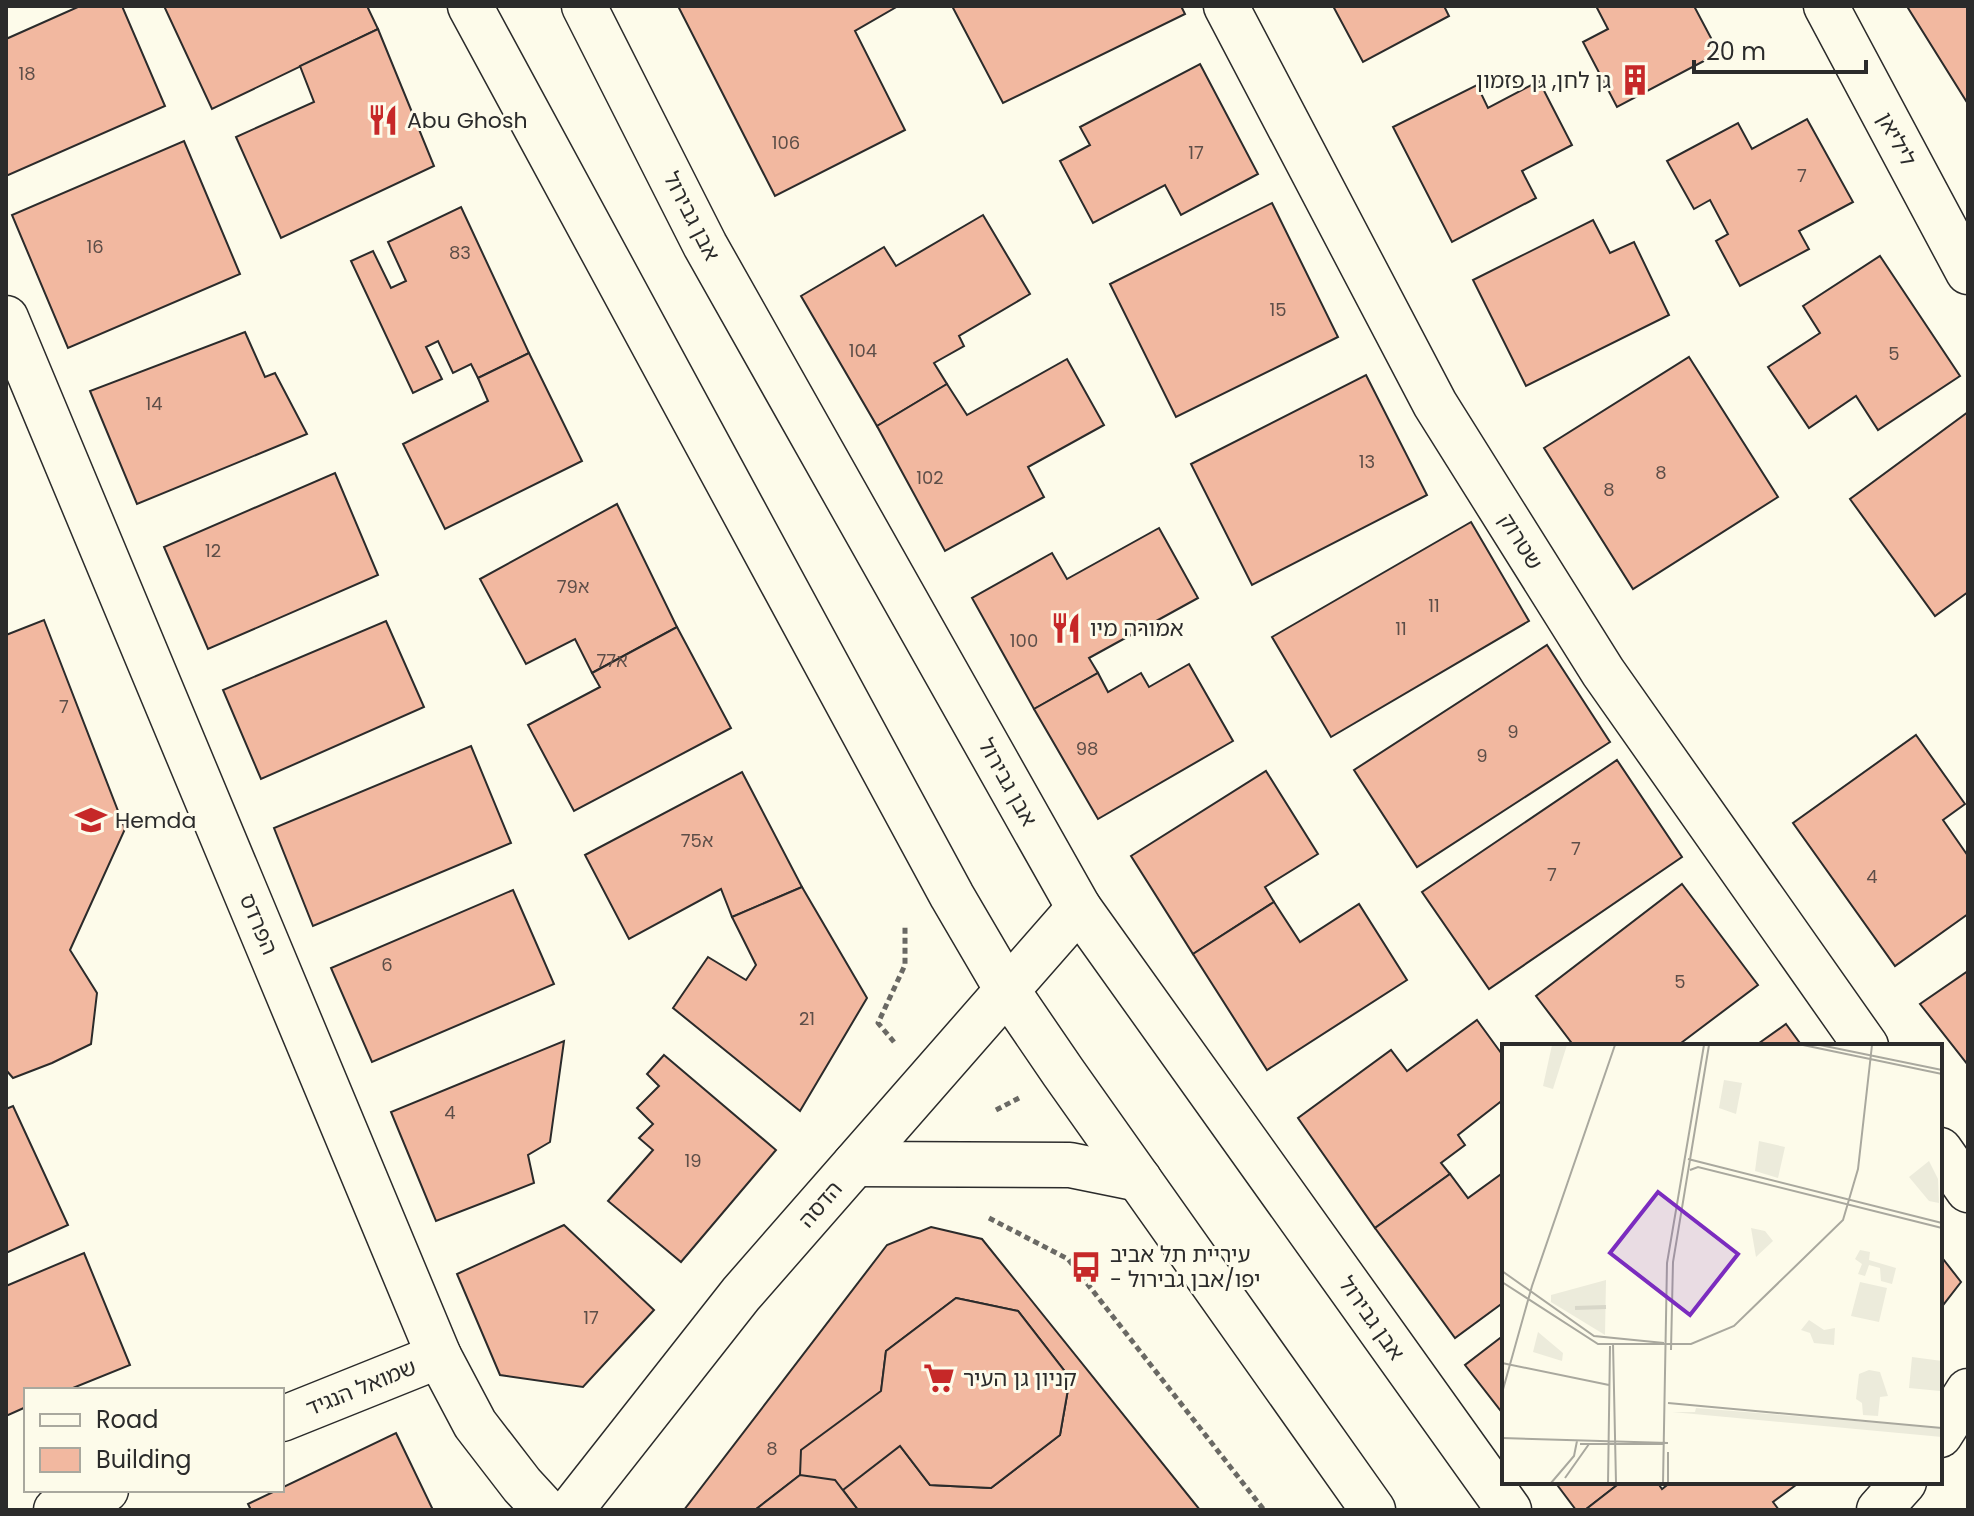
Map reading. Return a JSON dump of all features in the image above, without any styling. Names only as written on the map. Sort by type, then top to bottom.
[{"type":"street","points":[[470,6],[944,883],[1007,990],[1373,1510]]},
{"type":"street","name":"אבן גבירול","points":[[584,6],[705,245],[1079,908],[1509,1510]]},
{"type":"street","name":"ליליאן","points":[[1826,6],[1968,272]]},
{"type":"street","name":"שטרוק","points":[[1231,16],[1435,404],[1603,672],[1865,1044]]},
{"type":"street","name":"הפרדס","points":[[6,318],[439,1356],[475,1424],[545,1510]]},
{"type":"street","name":"הדסה","points":[[571,1510],[741,1294],[1079,908]]},
{"type":"street","points":[[1942,1153],[1968,1190]]},
{"type":"street","points":[[855,1164],[1070,1165],[1139,1179]]},
{"type":"street","name":"שמואל הנגיד","points":[[284,1418],[439,1356]]},
{"type":"street","points":[[1942,1432],[1968,1391]]},
{"type":"street","points":[[1879,1510],[1902,1484]]},
{"type":"street","points":[[56,1510],[101,1492]]},
{"type":"path","points":[[1068,1259],[1264,1510]]},
{"type":"building","points":[[80,6],[122,6],[165,106],[6,176],[6,39]]},
{"type":"building","points":[[164,6],[367,6],[378,29],[212,109]]},
{"type":"building","points":[[678,6],[898,6],[855,31],[905,130],[775,196]]},
{"type":"building","points":[[952,6],[1181,6],[1185,14],[1003,103]]},
{"type":"building","points":[[1333,6],[1444,6],[1449,16],[1363,62]]},
{"type":"building","name":"גן לחן, גן פזמון","points":[[1596,6],[1694,6],[1719,53],[1617,107],[1583,42],[1608,29]]},
{"type":"building","points":[[1968,6],[1968,104],[1908,8]]},
{"type":"building","points":[[378,29],[434,166],[281,238],[236,137],[314,102],[300,66]]},
{"type":"building","points":[[1200,64],[1258,174],[1181,215],[1165,185],[1093,223],[1060,161],[1090,145],[1080,127]]},
{"type":"building","points":[[1539,81],[1572,145],[1522,171],[1536,198],[1452,242],[1393,127],[1477,85],[1488,108]]},
{"type":"building","points":[[1807,119],[1853,202],[1799,231],[1809,249],[1740,286],[1716,241],[1728,234],[1710,200],[1694,209],[1667,161],[1738,123],[1752,149]]},
{"type":"building","points":[[184,141],[240,274],[68,348],[12,215]]},
{"type":"building","points":[[1272,203],[1338,337],[1176,417],[1110,284]]},
{"type":"building","points":[[461,207],[529,353],[478,378],[471,364],[453,373],[438,341],[426,347],[442,379],[413,393],[351,261],[373,251],[391,288],[406,281],[388,242]]},
{"type":"building","points":[[983,215],[1030,294],[959,336],[964,346],[934,363],[947,384],[877,426],[801,296],[884,247],[896,266]]},
{"type":"building","points":[[1593,220],[1610,253],[1634,242],[1669,315],[1526,386],[1473,280]]},
{"type":"building","points":[[1880,256],[1960,376],[1878,430],[1856,396],[1809,428],[1768,367],[1820,333],[1803,306]]},
{"type":"building","points":[[245,332],[265,377],[275,373],[307,434],[137,504],[90,391]]},
{"type":"building","points":[[529,353],[582,461],[445,529],[403,444],[488,401],[478,378]]},
{"type":"building","points":[[1689,357],[1778,497],[1633,589],[1544,448]]},
{"type":"building","points":[[1067,359],[1104,425],[1028,467],[1044,497],[945,551],[877,426],[947,384],[967,415]]},
{"type":"building","points":[[1366,375],[1427,495],[1252,585],[1191,464]]},
{"type":"building","points":[[1968,412],[1968,592],[1935,616],[1850,499]]},
{"type":"building","points":[[335,473],[378,575],[208,649],[164,547]]},
{"type":"building","points":[[617,504],[677,627],[592,673],[575,639],[526,664],[480,579]]},
{"type":"building","points":[[1471,522],[1529,621],[1331,737],[1272,637]]},
{"type":"building","name":"אמורה מיו","points":[[1159,528],[1198,598],[1089,658],[1098,673],[1034,709],[972,598],[1052,553],[1067,579]]},
{"type":"building","points":[[44,620],[125,829],[70,950],[97,993],[91,1044],[13,1078],[6,1070],[6,635]]},
{"type":"building","points":[[386,621],[424,707],[261,779],[223,690]]},
{"type":"building","points":[[677,627],[731,728],[574,811],[528,725],[600,687],[592,673]]},
{"type":"building","points":[[1547,645],[1610,742],[1417,867],[1354,770]]},
{"type":"building","points":[[1189,664],[1233,741],[1098,819],[1034,709],[1098,673],[1108,692],[1141,673],[1149,687]]},
{"type":"building","points":[[1916,735],[1965,804],[1943,820],[1968,856],[1968,914],[1895,966],[1793,823]]},
{"type":"building","points":[[471,746],[511,843],[313,926],[274,828]]},
{"type":"building","points":[[1617,760],[1682,857],[1489,989],[1422,892]]},
{"type":"building","points":[[1266,771],[1318,854],[1265,887],[1274,902],[1193,954],[1131,856]]},
{"type":"building","points":[[742,772],[802,887],[732,917],[721,889],[629,939],[585,855]]},
{"type":"building","points":[[1682,884],[1758,985],[1680,1044],[1572,1044],[1536,996]]},
{"type":"building","points":[[802,887],[867,998],[800,1111],[673,1008],[708,957],[746,980],[756,965],[732,917]]},
{"type":"building","points":[[513,890],[554,984],[372,1062],[331,968]]},
{"type":"building","points":[[1274,902],[1300,942],[1359,904],[1407,980],[1267,1070],[1193,954]]},
{"type":"building","points":[[1968,971],[1968,1065],[1920,1004]]},
{"type":"building","points":[[1477,1020],[1502,1054],[1502,1101],[1458,1135],[1465,1145],[1441,1163],[1450,1174],[1375,1228],[1298,1118],[1391,1050],[1407,1071]]},
{"type":"building","points":[[1786,1024],[1801,1044],[1758,1044]]},
{"type":"building","points":[[564,1041],[550,1142],[528,1155],[534,1183],[436,1221],[391,1112]]},
{"type":"building","points":[[664,1055],[776,1150],[681,1262],[608,1201],[653,1150],[639,1138],[653,1124],[637,1108],[659,1086],[647,1074]]},
{"type":"building","points":[[13,1106],[68,1225],[6,1253],[6,1109]]},
{"type":"building","points":[[1502,1173],[1502,1303],[1455,1338],[1375,1228],[1450,1174],[1468,1198]]},
{"type":"building","points":[[564,1225],[654,1310],[583,1387],[500,1375],[457,1274]]},
{"type":"building","name":"קניון גן העיר","points":[[931,1227],[982,1239],[1200,1510],[684,1510],[887,1245]]},
{"type":"building","points":[[84,1253],[130,1365],[73,1388],[24,1388],[24,1408],[6,1416],[6,1286]]},
{"type":"building","points":[[1942,1258],[1961,1282],[1942,1306]]},
{"type":"building","points":[[956,1298],[1018,1311],[1070,1378],[1060,1435],[991,1488],[930,1485],[878,1417],[886,1351]]},
{"type":"building","points":[[956,1298],[1018,1311],[1070,1378],[1060,1435],[991,1488],[930,1485],[900,1446],[843,1490],[858,1510],[755,1510],[800,1475],[801,1450],[881,1391],[886,1351]]},
{"type":"building","points":[[1502,1337],[1502,1412],[1465,1365]]},
{"type":"building","points":[[396,1433],[433,1510],[251,1510],[248,1504],[273,1492],[284,1492],[284,1487]]},
{"type":"building","points":[[800,1475],[835,1480],[858,1510],[755,1510]]},
{"type":"building","points":[[1556,1484],[1618,1484],[1585,1510],[1576,1510]]},
{"type":"building","points":[[1618,1484],[1658,1484],[1662,1489],[1668,1484],[1797,1484],[1773,1502],[1779,1510],[1585,1510]]},
{"type":"place","name":"גן לחן, גן פזמון","points":[[1635,80]]},
{"type":"place","name":"Abu Ghosh","points":[[383,120]]},
{"type":"place","name":"אמורה מיו","points":[[1066,628]]},
{"type":"place","name":"Hemda","points":[[91,820]]},
{"type":"place","name":"עיריית תל אביב - יפו/אבן גבירול","points":[[1086,1267]]},
{"type":"place","name":"קניון גן העיר","points":[[939,1378]]}]
